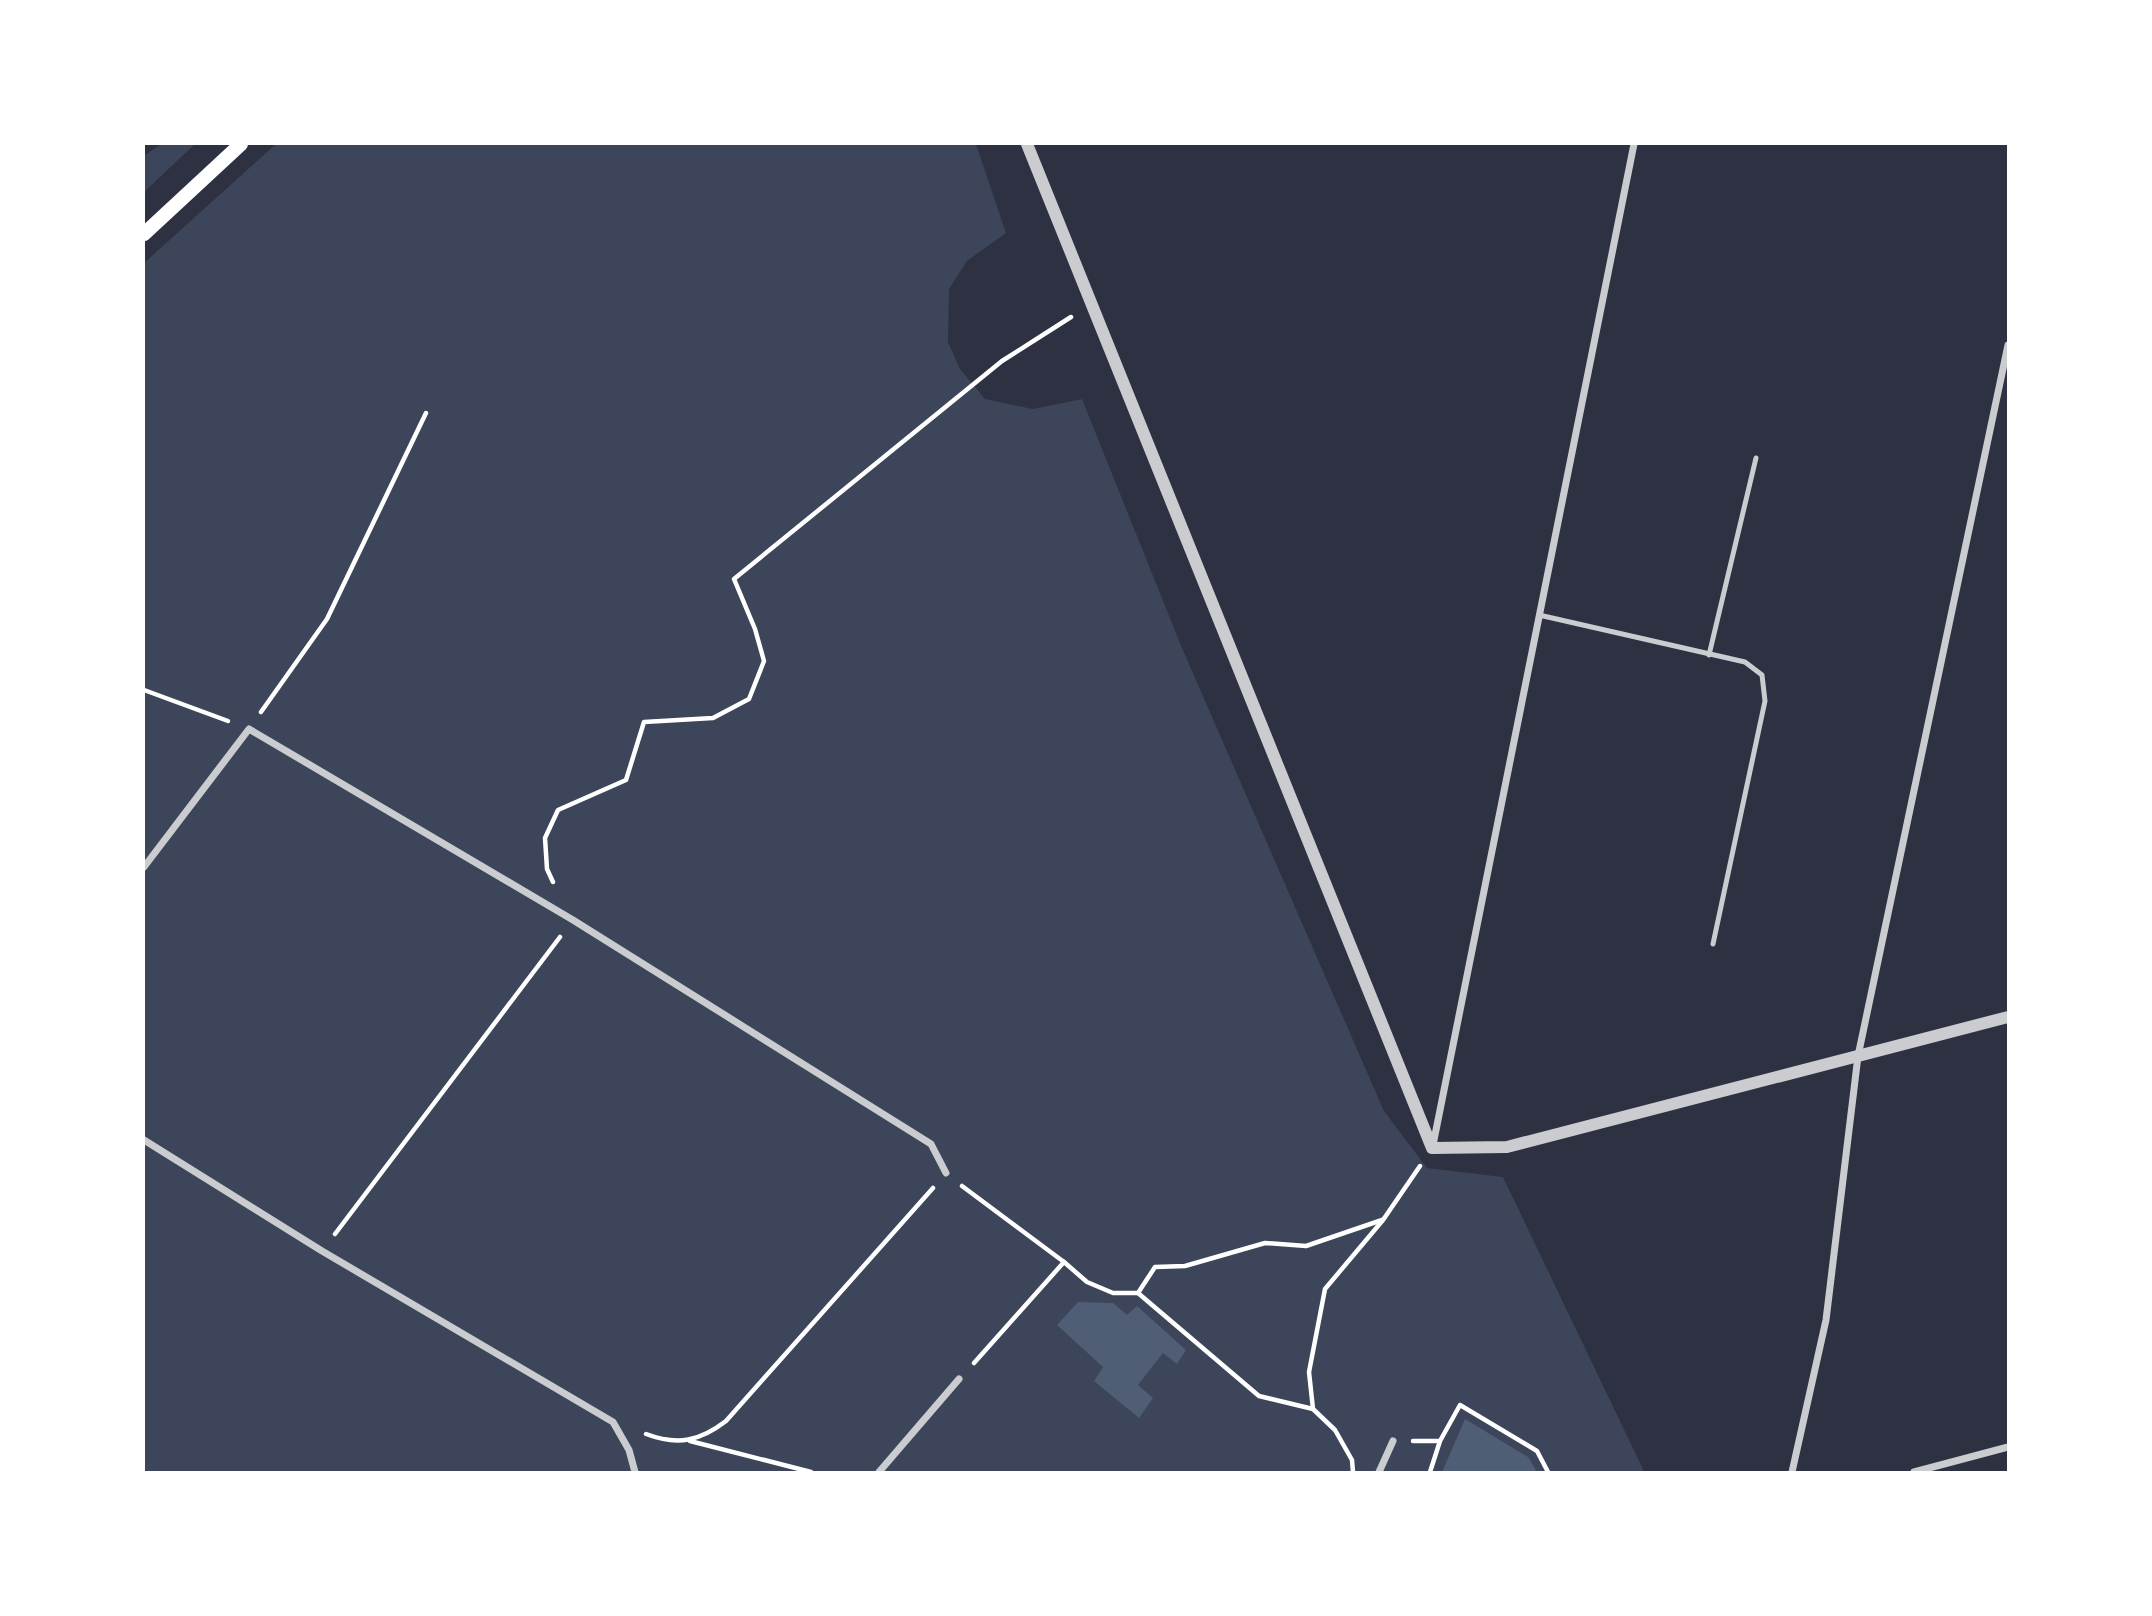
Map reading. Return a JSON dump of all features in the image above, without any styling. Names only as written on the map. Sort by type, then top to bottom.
[{"type":"main road","points":[[144,234],[241,144]]},
{"type":"street","points":[[1027,144],[1432,1148]]},
{"type":"street","points":[[1432,1148],[1634,144]]},
{"type":"street","points":[[1792,1472],[1826,1320],[1858,1056],[2008,345]]},
{"type":"street","points":[[144,867],[249,729],[573,920],[931,1144],[946,1173]]},
{"type":"street","points":[[1432,1148],[1507,1147],[2008,1017]]},
{"type":"street","points":[[144,1140],[322,1251],[613,1422],[629,1450],[635,1472]]},
{"type":"street","points":[[879,1472],[959,1379]]},
{"type":"street","points":[[1380,1472],[1393,1441]]},
{"type":"street","points":[[1914,1472],[2008,1447]]},
{"type":"lane","points":[[1709,655],[1756,458]]},
{"type":"lane","points":[[1539,615],[1745,662],[1762,675],[1765,701],[1713,944]]},
{"type":"path","points":[[322,1251],[573,920],[547,869],[545,838],[558,810],[626,780],[644,722],[713,718],[749,699],[764,661],[755,629],[734,579],[1002,361],[1092,304]]},
{"type":"path","points":[[144,690],[249,729],[327,619],[426,413]]},
{"type":"path","points":[[1313,1409],[1308,1372],[1325,1289],[1383,1220],[1432,1148]]},
{"type":"path","points":[[688,1441],[709,1434],[726,1421],[946,1173],[1087,1282],[1113,1293],[1138,1293],[1259,1396],[1313,1409],[1335,1430],[1352,1460],[1353,1472]]},
{"type":"path","points":[[1138,1293],[1155,1266],[1185,1266],[1265,1243],[1306,1246],[1383,1220]]},
{"type":"path","points":[[959,1379],[1064,1262]]},
{"type":"path","points":[[1430,1472],[1440,1441],[1460,1405],[1537,1451],[1548,1472]]},
{"type":"path","points":[[613,1422],[657,1438],[688,1441],[811,1472]]},
{"type":"shaded area","points":[[161,144],[195,144],[144,192],[144,156]]},
{"type":"shaded area","points":[[276,144],[976,144],[1006,233],[967,261],[949,289],[948,342],[960,369],[985,399],[1033,409],[1082,399],[1182,648],[1384,1111],[1427,1168],[1503,1177],[1643,1472],[144,1472],[144,263]]},
{"type":"shaded area","points":[[1078,1302],[1113,1303],[1127,1315],[1137,1306],[1186,1350],[1177,1364],[1163,1353],[1138,1385],[1153,1398],[1139,1418],[1094,1381],[1103,1367],[1057,1325]]},
{"type":"shaded area","points":[[1465,1419],[1528,1457],[1537,1472],[1442,1472]]}]
